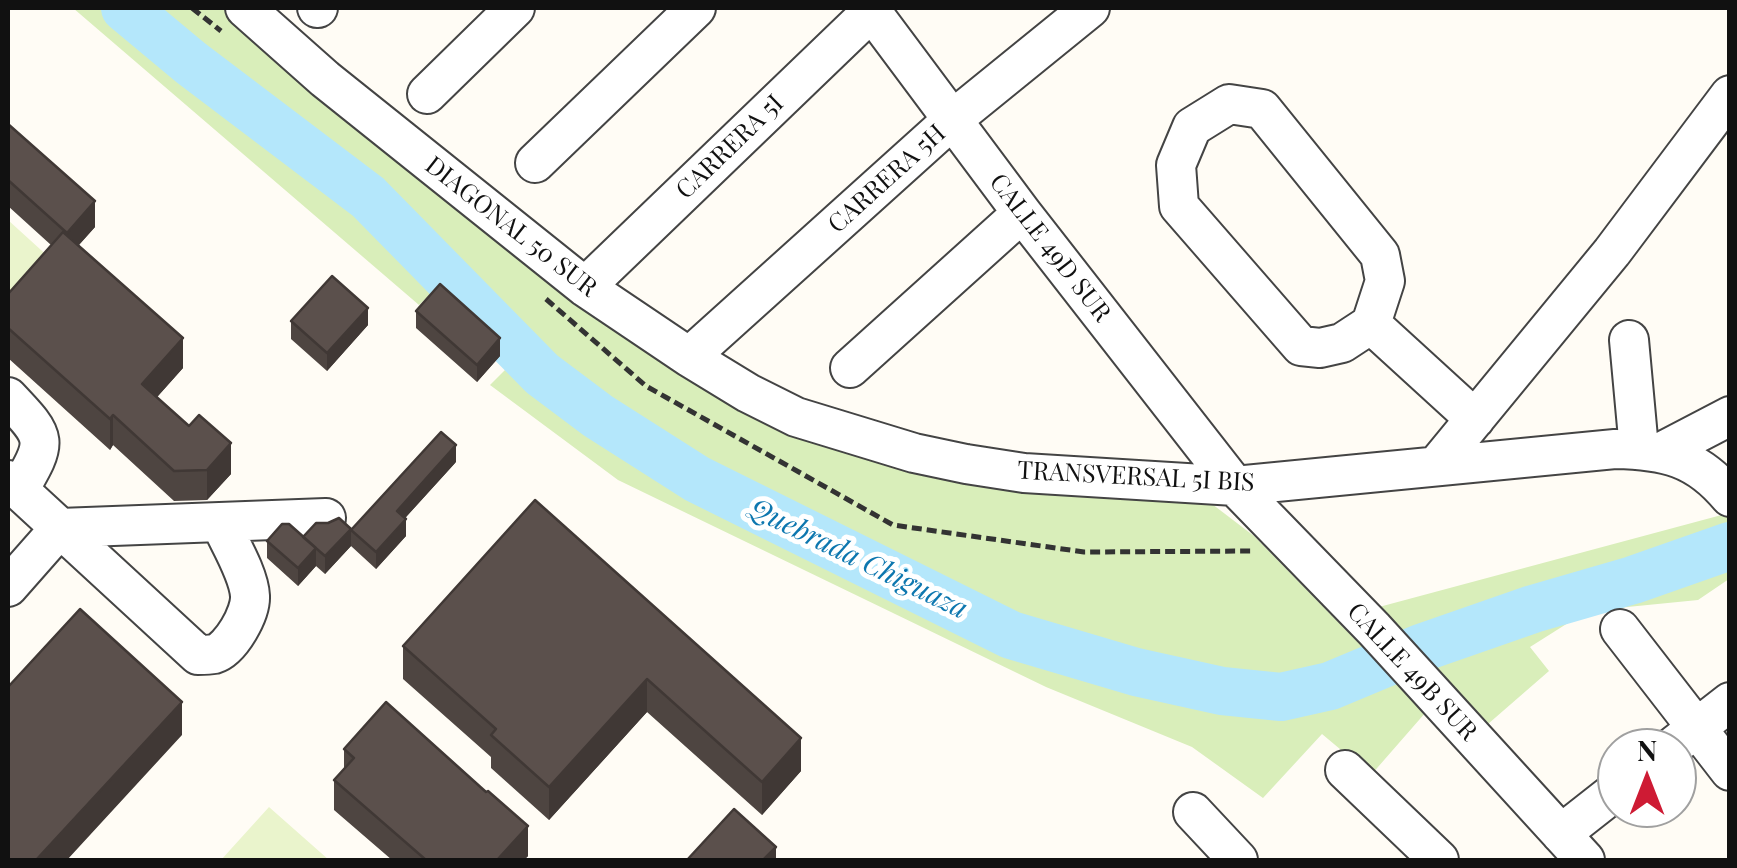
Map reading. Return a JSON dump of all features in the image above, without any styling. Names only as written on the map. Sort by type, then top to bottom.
[{"type":"street","name":"DIAGONAL 50 SUR","points":[[246,8],[325,79],[585,287],[688,357],[796,417]]},
{"type":"street","points":[[427,94],[514,8]]},
{"type":"street","points":[[536,163],[696,8]]},
{"type":"street","name":"CARRERA 5I","points":[[585,287],[872,8]]},
{"type":"street","name":"CALLE 49D SUR","points":[[872,8],[1022,213],[1235,486]]},
{"type":"street","name":"CARRERA 5H","points":[[688,357],[952,120],[1090,8]]},
{"type":"street","points":[[1436,466],[1612,252],[1730,95]]},
{"type":"street","points":[[1229,104],[1262,109],[1380,255],[1385,281],[1371,324],[1342,343],[1320,348],[1301,346],[1180,206],[1176,164],[1192,127],[1229,104]]},
{"type":"street","points":[[850,368],[1022,213]]},
{"type":"street","points":[[1371,324],[1475,419]]},
{"type":"street","points":[[1629,340],[1650,450]]},
{"type":"street","points":[[8,397],[35,426],[41,440],[38,456],[13,485],[198,655],[217,654],[232,642],[250,596],[220,522]]},
{"type":"street","points":[[1650,450],[1730,416]]},
{"type":"street","name":"TRANSVERSAL 5I BIS","points":[[796,417],[966,464],[1024,473],[1235,486],[1615,449],[1650,450]]},
{"type":"street","points":[[1650,450],[1679,457],[1700,468],[1730,497]]},
{"type":"street","name":"CALLE 49B SUR","points":[[1235,486],[1374,630],[1573,847]]},
{"type":"street","points":[[8,587],[60,528],[326,518]]},
{"type":"street","points":[[1620,629],[1678,728]]},
{"type":"street","points":[[1697,728],[1730,702]]},
{"type":"street","points":[[1697,748],[1730,772]]},
{"type":"street","points":[[1345,770],[1439,860]]},
{"type":"street","points":[[1193,812],[1234,859]]},
{"type":"street","points":[[1573,847],[1597,816]]},
{"type":"green space","points":[[73,8],[227,8],[771,418],[1181,494],[1212,504],[1254,536],[1426,712],[1371,775],[1322,734],[1263,798],[1192,747],[1046,687],[618,480],[490,385],[512,363],[439,286],[419,305]]},
{"type":"green space","points":[[8,220],[52,260],[8,309]]},
{"type":"green space","points":[[1729,513],[1729,579],[1698,600],[1587,611],[1530,647],[1549,671],[1488,724],[1379,607]]},
{"type":"green space","points":[[269,807],[329,860],[221,860]]},
{"type":"building","points":[[8,124],[95,201],[67,233],[8,180]]},
{"type":"building","points":[[63,232],[183,338],[142,384],[189,426],[199,415],[231,443],[207,470],[174,471],[8,328],[8,294]]},
{"type":"building","points":[[332,276],[368,308],[327,353],[291,321]]},
{"type":"building","points":[[440,284],[500,338],[477,365],[416,311]]},
{"type":"building","points":[[441,432],[456,445],[397,511],[406,519],[376,552],[351,530]]},
{"type":"building","points":[[535,500],[801,738],[762,782],[647,679],[549,787],[491,735],[496,729],[403,646]]},
{"type":"building","points":[[339,518],[351,529],[325,556],[303,537],[316,523]]},
{"type":"building","points":[[282,524],[289,524],[316,548],[298,568],[267,541]]},
{"type":"building","points":[[80,609],[182,702],[36,860],[8,860],[8,687]]},
{"type":"building","points":[[386,702],[528,826],[497,860],[426,860],[334,780],[354,758],[344,749]]},
{"type":"building","points":[[734,809],[776,847],[763,860],[687,860]]},
{"type":"waterway","name":"Quebrada Chiguaza","points":[[125,8],[368,197],[542,374],[598,416],[697,479],[1011,635],[1136,672],[1222,691],[1281,697],[1330,686],[1421,648],[1730,546]]}]
